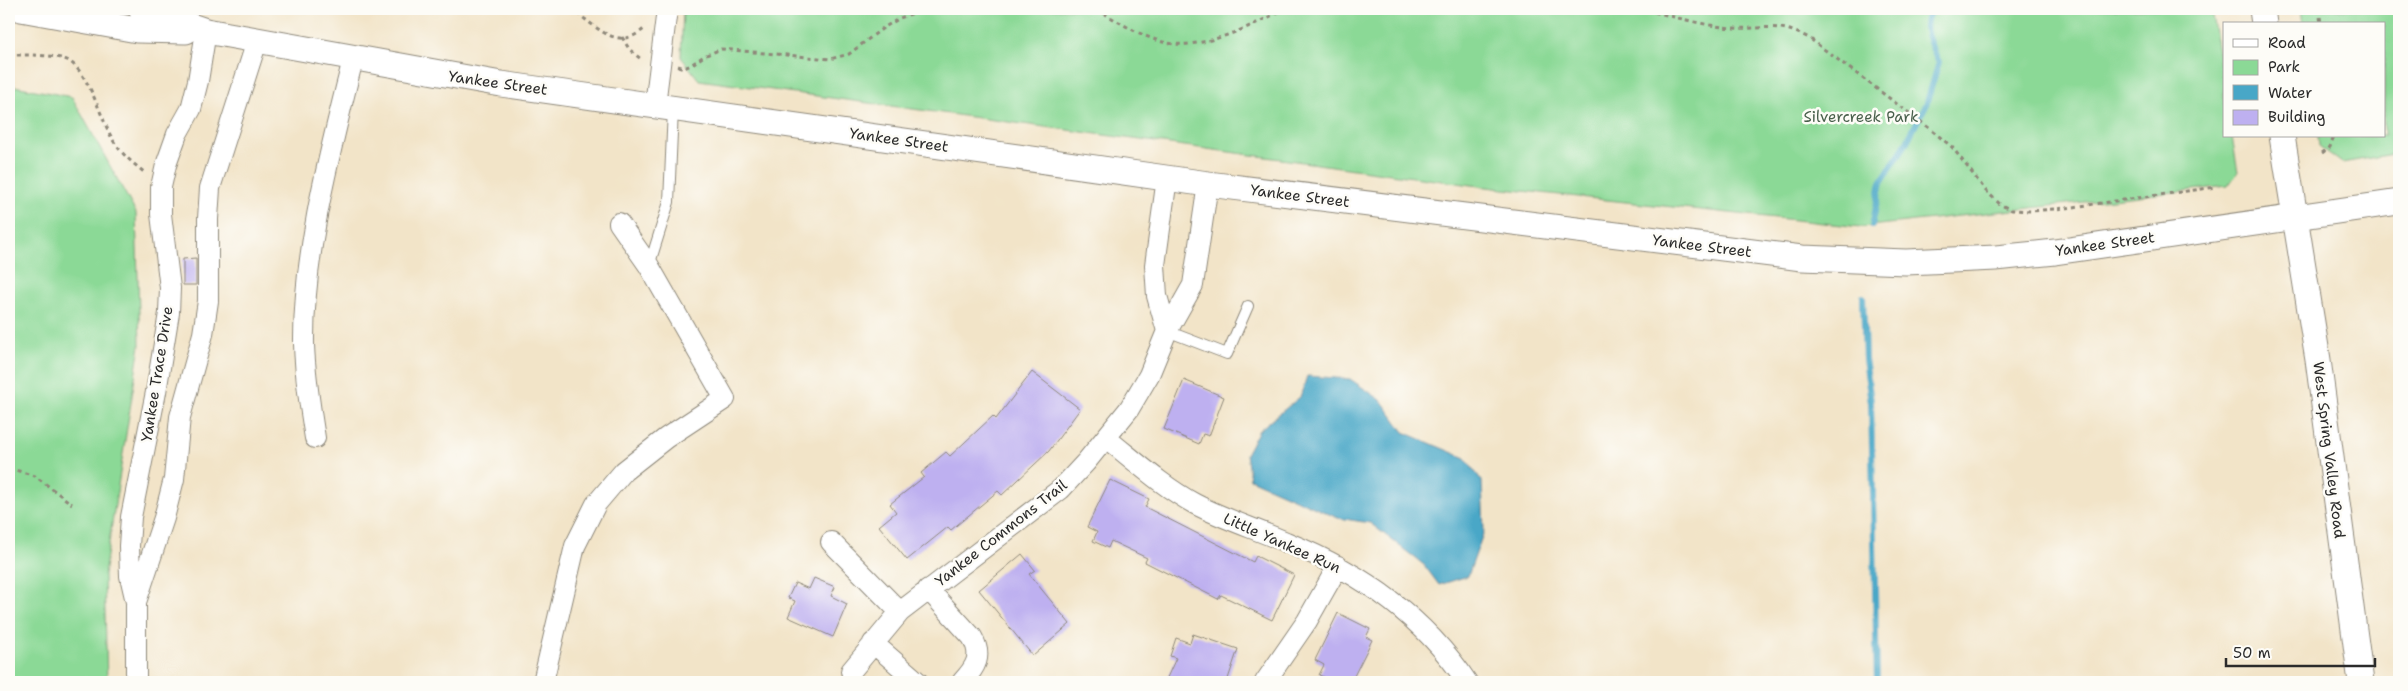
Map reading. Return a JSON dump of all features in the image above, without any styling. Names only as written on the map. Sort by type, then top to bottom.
[{"type":"street","name":"Yankee Street","points":[[20,9],[137,30],[206,31]]},
{"type":"street","name":"Yankee Street","points":[[141,9],[206,31],[353,59],[501,84],[1208,184],[1760,253],[1856,261],[1996,258],[2295,218],[2399,202]]},
{"type":"street","points":[[2262,9],[2264,22]]},
{"type":"street","points":[[664,106],[660,63],[666,13]]},
{"type":"street","name":"Yankee Trace Drive","points":[[136,682],[136,602],[130,576],[132,517],[169,313],[170,288],[161,214],[162,187],[172,149],[191,109],[198,81],[206,31]]},
{"type":"street","name":"Yankee Trace Drive","points":[[136,602],[171,489],[180,417],[203,334],[208,301],[210,188],[257,41]]},
{"type":"street","points":[[315,438],[306,382],[304,343],[307,288],[320,202],[353,59]]},
{"type":"street","name":"West Spring Valley Road","points":[[2282,138],[2318,360],[2361,682]]},
{"type":"street","points":[[1167,178],[1155,265],[1157,296],[1167,331]]},
{"type":"street","name":"Yankee Commons Trail","points":[[851,672],[900,612],[1061,488],[1106,438],[1128,409],[1149,375],[1167,331],[1193,285],[1208,184]]},
{"type":"street","points":[[543,682],[575,546],[596,504],[624,471],[666,438],[725,398],[649,266],[620,223]]},
{"type":"street","name":"Little Yankee Run","points":[[1106,438],[1170,490],[1195,504],[1338,566],[1392,602],[1420,625],[1443,650],[1466,682]]},
{"type":"street","points":[[831,542],[900,612]]},
{"type":"street","points":[[1265,682],[1307,621],[1338,566]]},
{"type":"street","points":[[928,589],[972,637],[977,646],[977,662],[962,682]]},
{"type":"street","points":[[873,643],[918,682]]},
{"type":"lane","points":[[649,266],[669,202],[664,106]]},
{"type":"lane","points":[[1167,331],[1226,354],[1248,306]]},
{"type":"path","points":[[570,9],[601,33],[622,37],[644,30],[648,25]]},
{"type":"path","points":[[622,37],[640,60],[684,68],[721,49],[830,59],[849,54],[883,28],[900,18],[926,9]]},
{"type":"path","points":[[1098,9],[1135,32],[1168,43],[1196,42],[1224,36],[1258,23],[1284,9]]},
{"type":"path","points":[[1639,9],[1706,24],[1736,28],[1769,26],[1790,28],[1809,38],[1952,147],[1986,191],[2001,206],[2012,210],[2066,208],[2216,187]]},
{"type":"path","points":[[2319,9],[2321,22]]},
{"type":"path","points":[[9,55],[31,54],[67,60],[80,73],[113,141],[126,157],[146,173],[147,181]]},
{"type":"path","points":[[2322,153],[2330,147],[2333,138]]},
{"type":"path","points":[[9,468],[35,476],[72,504]]},
{"type":"green space","name":"Silvercreek Park","points":[[683,9],[2211,9],[2223,82],[2223,138],[2232,138],[2238,172],[2228,186],[1861,227],[1494,188],[699,80],[681,57]]},
{"type":"green space","points":[[2301,9],[2399,9],[2399,153],[2342,163],[2319,146],[2318,138],[2386,138],[2386,22],[2303,22]]},
{"type":"green space","points":[[9,85],[72,97],[136,213],[140,345],[104,575],[107,682],[9,682]]},
{"type":"water","points":[[1307,376],[1350,379],[1381,400],[1404,432],[1465,458],[1482,481],[1484,531],[1468,576],[1439,585],[1424,565],[1370,523],[1338,518],[1250,479],[1246,454],[1259,430],[1300,397]]},
{"type":"building","points":[[196,258],[196,285],[183,285],[183,259]]},
{"type":"building","points":[[1032,372],[1080,409],[1049,451],[1002,495],[998,491],[951,530],[948,527],[907,560],[879,526],[896,512],[890,504],[924,477],[921,473],[946,452],[950,456],[993,416],[996,419]]},
{"type":"building","points":[[1184,380],[1224,397],[1209,436],[1203,434],[1199,444],[1164,429]]},
{"type":"building","points":[[1110,480],[1149,499],[1145,507],[1253,562],[1256,556],[1294,575],[1272,620],[1221,595],[1218,599],[1145,562],[1147,558],[1111,541],[1108,548],[1093,541],[1097,532],[1087,527]]},
{"type":"building","points":[[1022,554],[1035,570],[1029,574],[1070,624],[1033,656],[979,590]]},
{"type":"building","points":[[814,578],[835,587],[831,596],[847,604],[833,637],[788,617],[795,601],[788,598],[795,583],[809,589]]},
{"type":"building","points":[[1338,613],[1370,629],[1366,637],[1372,640],[1351,682],[1335,682],[1319,675],[1324,665],[1315,660]]},
{"type":"building","points":[[1193,634],[1238,649],[1227,682],[1165,682],[1176,658],[1170,656],[1176,638],[1190,643]]},
{"type":"waterway","points":[[1872,226],[1881,182],[1904,147],[1926,105],[1939,62],[1927,35],[1926,28],[1926,22],[1933,9]]},
{"type":"waterway","points":[[1863,297],[1865,359],[1871,402],[1877,682]]}]
